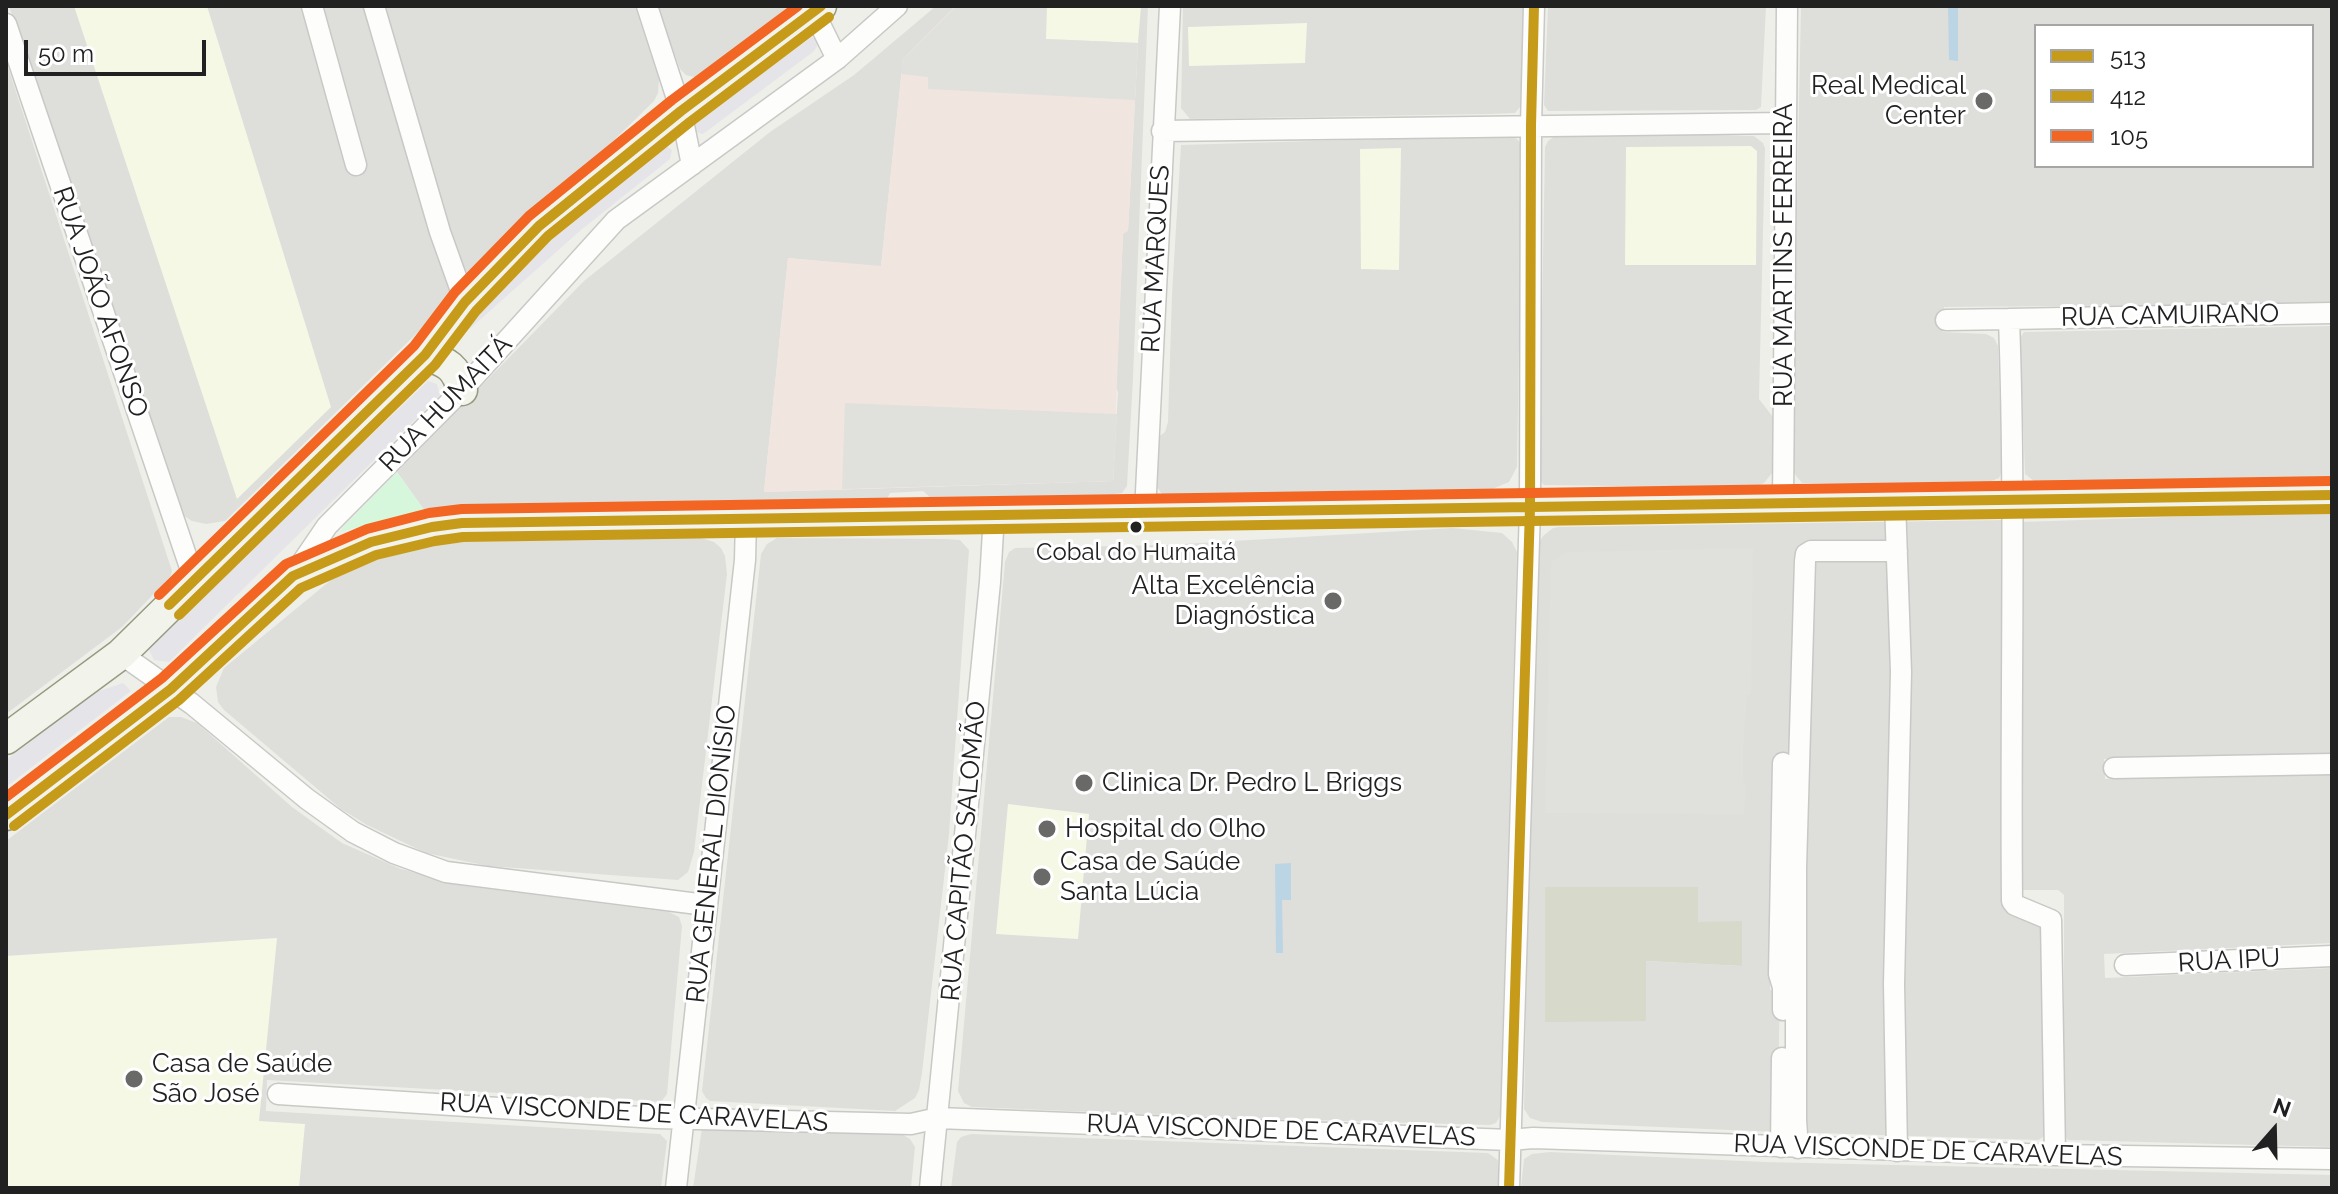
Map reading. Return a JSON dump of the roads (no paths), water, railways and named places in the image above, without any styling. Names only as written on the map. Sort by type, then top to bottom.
[{"type":"main road","name":"RUA HUMAITÁ","points":[[6,739],[121,654],[425,355],[465,302],[539,226],[681,111],[816,8]]},
{"type":"main road","points":[[425,355],[452,366],[459,376],[462,390]]},
{"type":"main road","points":[[293,576],[371,542],[447,525],[2332,495]]},
{"type":"main road","name":"RUA HUMAITÁ","points":[[6,815],[171,689],[293,576]]},
{"type":"street","points":[[312,6],[356,165]]},
{"type":"street","points":[[374,6],[440,232],[465,302]]},
{"type":"street","points":[[647,6],[681,111],[692,165]]},
{"type":"street","name":"RUA HUMAITÁ","points":[[293,576],[327,526],[462,390],[616,220],[837,59],[897,6]]},
{"type":"street","name":"RUA MARQUES","points":[[1145,512],[1170,6]]},
{"type":"street","points":[[1509,1188],[1530,508],[1534,6]]},
{"type":"street","name":"RUA MARTINS FERREIRA","points":[[1783,503],[1787,6]]},
{"type":"street","points":[[816,8],[837,59]]},
{"type":"street","name":"RUA JOÃO AFONSO","points":[[6,24],[194,579]]},
{"type":"street","points":[[1162,131],[1785,123]]},
{"type":"street","name":"RUA CAMUIRANO","points":[[1946,320],[2332,313]]},
{"type":"street","points":[[2009,319],[2014,500],[2010,719],[2012,901],[2051,920],[2055,1155]]},
{"type":"street","points":[[1895,502],[1901,672],[1894,984],[1897,1151]]},
{"type":"street","name":"RUA CAPITÃO SALOMÃO","points":[[930,1188],[990,582],[994,514]]},
{"type":"street","name":"RUA GENERAL DIONÍSIO","points":[[676,1188],[745,560],[746,519]]},
{"type":"street","points":[[1790,1148],[1796,1104],[1796,868],[1806,554],[1811,551],[1897,551]]},
{"type":"street","points":[[121,654],[171,689],[307,799],[353,832],[394,853],[446,872],[706,905]]},
{"type":"street","points":[[1783,763],[1779,974],[1783,987],[1790,1148]]},
{"type":"street","points":[[2114,768],[2332,764]]},
{"type":"street","name":"RUA IPU","points":[[2125,965],[2332,956]]},
{"type":"street","name":"RUA VISCONDE DE CARAVELAS","points":[[278,1094],[685,1118],[911,1124],[938,1118],[1510,1140],[1533,1138],[1897,1151],[2332,1159]]},
{"type":"water","points":[[1948,6],[1958,6],[1958,61],[1949,60]]},
{"type":"water","points":[[1291,863],[1291,900],[1282,900],[1283,953],[1276,953],[1275,864]]},
{"type":"place","name":"Real Medical Center","points":[[1984,101]]},
{"type":"place","name":"Cobal do Humaitá","points":[[1136,527]]},
{"type":"place","name":"Alta Excelência Diagnóstica","points":[[1333,601]]},
{"type":"place","name":"Clinica Dr. Pedro L Briggs","points":[[1084,783]]},
{"type":"place","name":"Hospital do Olho","points":[[1047,829]]},
{"type":"place","name":"Casa de Saúde Santa Lúcia","points":[[1042,877]]},
{"type":"place","name":"Casa de Saúde São José","points":[[134,1079]]}]
